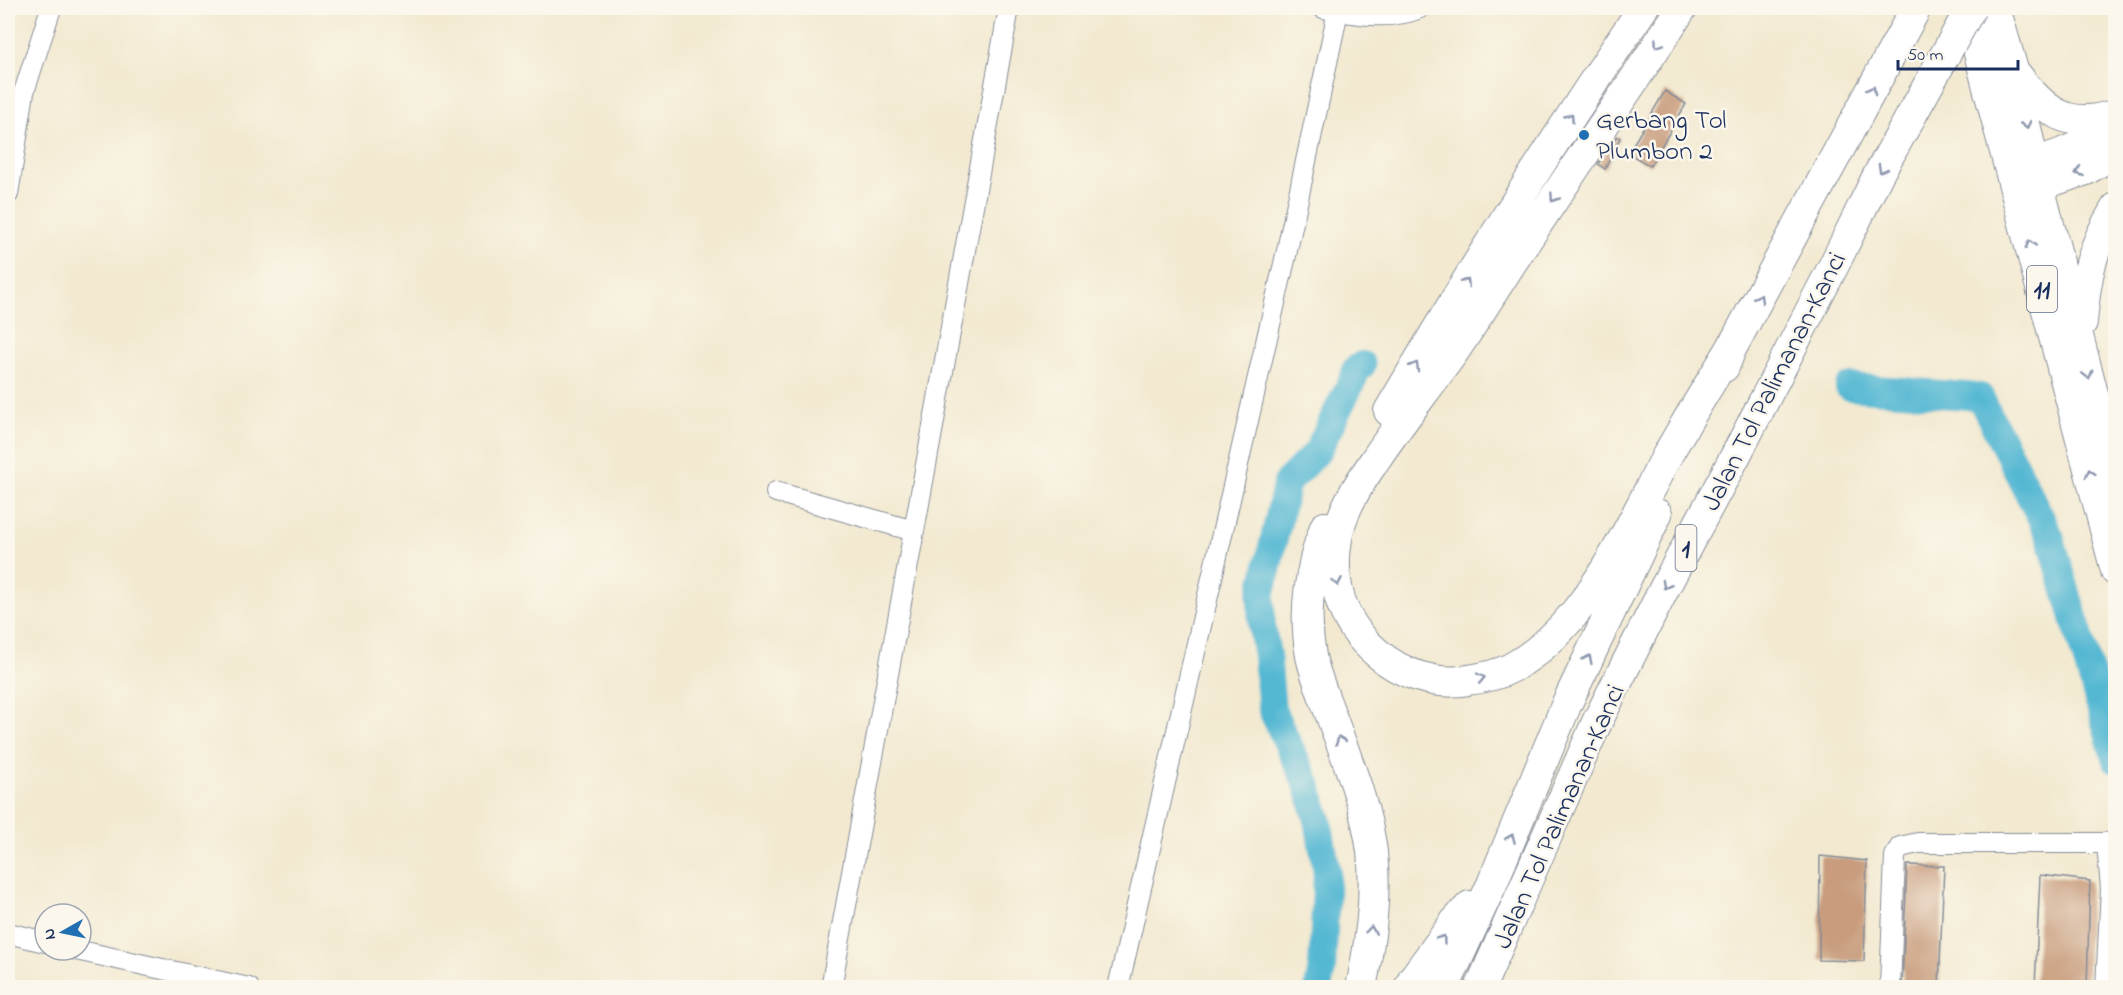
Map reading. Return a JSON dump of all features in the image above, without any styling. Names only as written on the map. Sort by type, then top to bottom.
[{"type":"highway","points":[[1361,987],[1371,933],[1375,894],[1372,850],[1349,764],[1311,657],[1308,625],[1309,597],[1316,551],[1330,514],[1435,332],[1563,127],[1643,8]]},
{"type":"highway","points":[[1682,8],[1455,349],[1394,432],[1357,488],[1340,526],[1334,560],[1336,585],[1346,616],[1378,654],[1415,675],[1438,681],[1459,682],[1486,678],[1509,669],[1556,634],[1591,592],[1681,430],[1731,349]]},
{"type":"highway","name":"Jalan Tol Palimanan–Kanci","points":[[1480,987],[1603,711],[1878,176],[1969,8]]},
{"type":"highway","name":"11","points":[[1969,8],[2080,343],[2110,442],[2115,482]]},
{"type":"highway","name":"11","points":[[1995,8],[2013,70],[2025,178],[2115,571]]},
{"type":"highway","name":"Jalan Tol Palimanan–Kanci","points":[[1444,987],[1492,884],[1567,703],[1702,419],[1731,349],[1913,13]]},
{"type":"highway","points":[[2013,70],[2031,94],[2061,118],[2080,121],[2098,120],[2115,114]]},
{"type":"highway","points":[[2025,178],[2101,134],[2115,122]]},
{"type":"highway","points":[[2025,178],[2086,170],[2115,152]]},
{"type":"highway","points":[[2080,343],[2085,288],[2091,255],[2115,208]]},
{"type":"highway","points":[[1409,987],[1455,922],[1492,884]]},
{"type":"street","points":[[8,194],[24,92],[51,8]]},
{"type":"street","points":[[831,987],[1009,8]]},
{"type":"street","points":[[1118,987],[1281,278],[1330,9],[1376,15],[1413,11],[1420,8]]},
{"type":"street","points":[[776,492],[914,531]]},
{"type":"street","points":[[1890,987],[1895,856],[1900,847],[1918,843],[2111,844],[2113,892],[2106,987]]},
{"type":"street","points":[[8,933],[33,939]]},
{"type":"street","points":[[93,954],[249,987]]},
{"type":"building","points":[[1665,91],[1686,104],[1650,166],[1628,153]]},
{"type":"building","points":[[1617,136],[1620,138],[1605,169],[1598,164]]},
{"type":"building","points":[[1820,856],[1867,861],[1864,961],[1819,960]]},
{"type":"building","points":[[1907,865],[1944,866],[1939,987],[1902,987]]},
{"type":"building","points":[[2040,875],[2090,881],[2087,987],[2035,987]]},
{"type":"waterway","points":[[1318,988],[1322,968],[1327,872],[1318,820],[1307,784],[1272,710],[1262,627],[1261,596],[1287,482],[1317,452],[1356,369],[1362,365]]},
{"type":"waterway","points":[[1849,387],[1980,397],[2050,536],[2116,760]]},
{"type":"place","name":"Gerbang Tol Plumbon 2","points":[[1584,135]]}]
